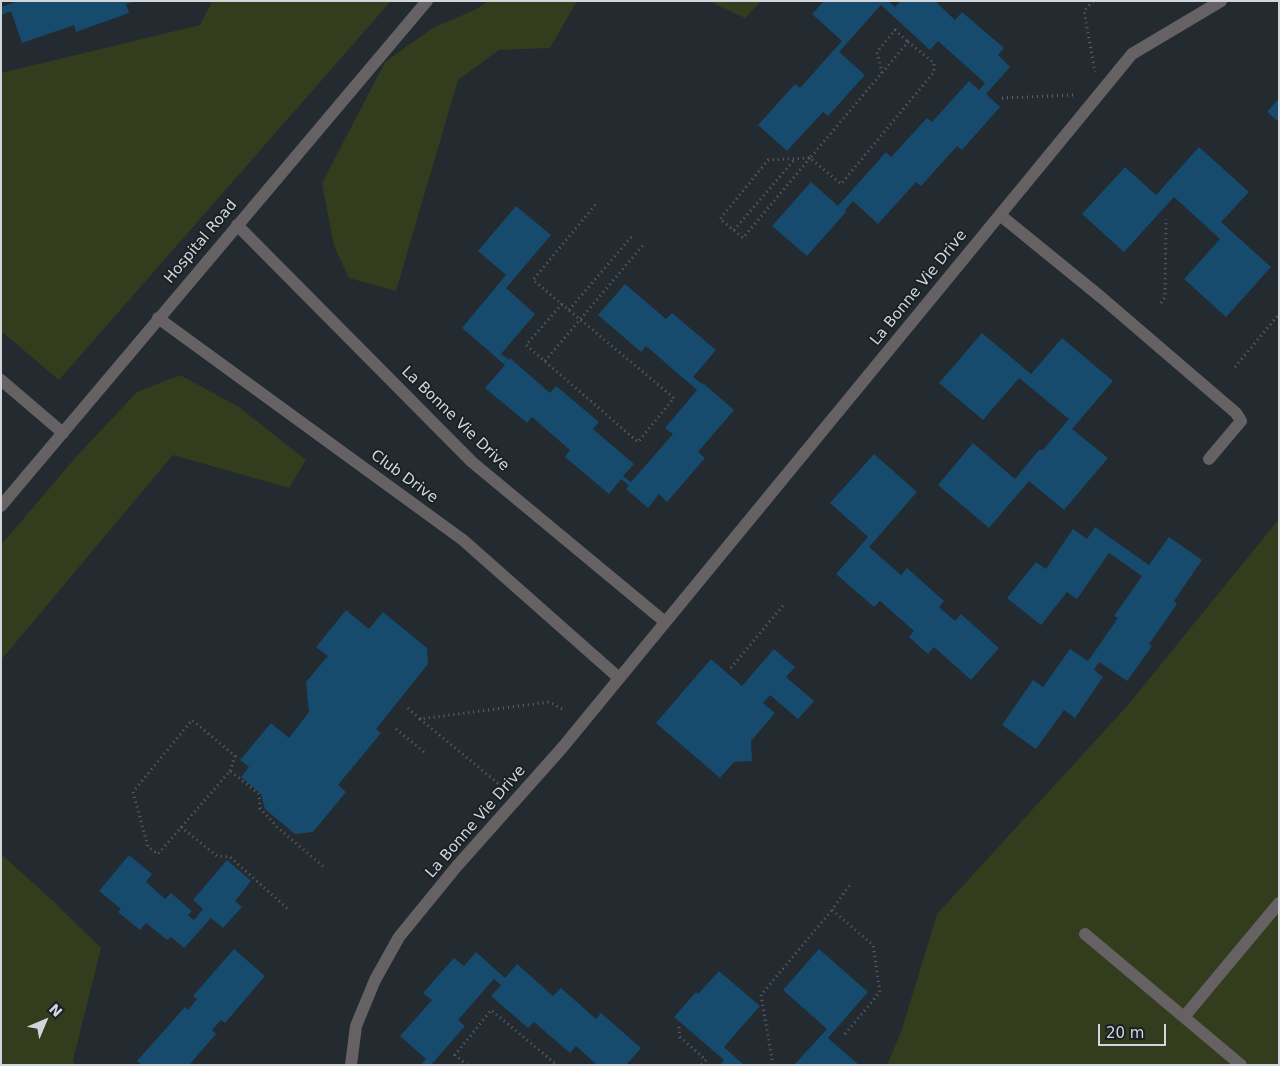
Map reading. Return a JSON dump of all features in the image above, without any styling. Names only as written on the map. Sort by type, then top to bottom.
[{"type":"street","name":"Hospital Road","points":[[1,506],[427,1]]},
{"type":"street","name":"La Bonne Vie Drive","points":[[351,1065],[356,1026],[375,980],[399,938],[457,866],[562,748],[1132,54],[1221,1]]},
{"type":"street","points":[[1000,215],[1102,298],[1236,413],[1240,421],[1209,459]]},
{"type":"street","name":"La Bonne Vie Drive","points":[[237,225],[472,462],[665,622]]},
{"type":"street","name":"Club Drive","points":[[158,318],[463,540],[619,678]]},
{"type":"street","points":[[1,380],[63,433]]},
{"type":"street","points":[[1184,1017],[1279,903]]},
{"type":"street","points":[[1085,934],[1240,1065]]},
{"type":"path","points":[[1093,1],[1084,11],[1096,77]]},
{"type":"path","points":[[882,74],[877,52],[895,30],[934,62],[934,72],[841,184],[810,158],[768,160],[720,219],[743,238],[810,158],[882,74],[908,42]]},
{"type":"path","points":[[1002,98],[1098,95]]},
{"type":"path","points":[[734,231],[795,159]]},
{"type":"path","points":[[562,304],[526,345],[638,442],[674,398],[580,320],[562,304],[533,280],[596,204]]},
{"type":"path","points":[[1161,303],[1164,297],[1166,219]]},
{"type":"path","points":[[569,310],[634,235]]},
{"type":"path","points":[[545,362],[644,244]]},
{"type":"path","points":[[1235,367],[1279,314]]},
{"type":"path","points":[[731,668],[784,603]]},
{"type":"path","points":[[420,719],[549,702],[564,710]]},
{"type":"path","points":[[408,708],[500,785]]},
{"type":"path","points":[[192,720],[235,756],[230,771],[158,854],[148,847],[133,792],[192,720]]},
{"type":"path","points":[[396,728],[424,752]]},
{"type":"path","points":[[230,771],[259,794],[260,808],[276,827],[325,868]]},
{"type":"path","points":[[181,827],[217,856],[230,857],[289,910]]},
{"type":"path","points":[[773,1065],[761,995],[832,910],[851,884]]},
{"type":"path","points":[[832,910],[872,945],[880,992],[845,1034]]},
{"type":"path","points":[[467,1065],[455,1055],[491,1010],[557,1065]]},
{"type":"path","points":[[679,1027],[680,1036],[706,1060],[701,1065]]},
{"type":"green space","points":[[212,1],[391,1],[59,380],[1,331],[1,73],[200,25]]},
{"type":"green space","points":[[489,1],[577,1],[550,48],[499,50],[458,80],[396,291],[349,278],[334,246],[322,183],[385,62],[431,29],[476,9]]},
{"type":"green space","points":[[709,1],[761,1],[745,18]]},
{"type":"green space","points":[[180,375],[239,407],[306,460],[289,488],[173,455],[1,660],[1,545],[75,458],[137,392]]},
{"type":"green space","points":[[1279,519],[1279,1065],[887,1065],[901,1032],[937,914],[1127,706]]},
{"type":"green space","points":[[1,854],[101,948],[73,1060],[75,1065],[1,1065]]},
{"type":"building","points":[[18,1],[133,2],[126,4],[129,13],[76,32],[74,25],[22,43],[11,11],[1,15],[1,7]]},
{"type":"building","points":[[824,1],[888,1],[895,7],[901,1],[935,1],[955,20],[962,12],[1004,48],[998,55],[1010,67],[986,94],[1000,107],[962,150],[957,146],[921,186],[916,182],[878,224],[853,201],[845,210],[846,212],[807,256],[772,226],[811,182],[838,206],[886,152],[891,157],[927,118],[932,122],[969,81],[979,90],[985,83],[938,41],[930,50],[881,5],[839,52],[865,75],[828,116],[823,112],[787,151],[758,125],[795,84],[800,88],[842,41],[812,14]]},
{"type":"building","points":[[1279,98],[1279,122],[1267,112]]},
{"type":"building","points":[[1199,147],[1249,192],[1221,222],[1271,267],[1226,317],[1184,279],[1220,239],[1174,197],[1124,252],[1082,214],[1125,167],[1156,195]]},
{"type":"building","points":[[516,206],[551,235],[506,288],[535,314],[501,354],[509,360],[510,358],[550,393],[556,386],[599,422],[593,429],[634,464],[623,476],[631,482],[673,434],[665,428],[697,390],[646,346],[641,352],[598,315],[625,284],[666,319],[672,313],[716,350],[693,377],[703,383],[734,410],[698,452],[705,458],[667,502],[659,494],[648,508],[626,489],[629,486],[621,479],[609,494],[565,457],[570,450],[532,417],[527,423],[485,388],[505,365],[462,328],[506,275],[478,251]]},
{"type":"building","points":[[982,333],[1031,374],[1062,338],[1113,381],[1072,429],[1108,458],[1064,510],[1029,481],[989,528],[938,485],[973,443],[1015,479],[1039,450],[1043,450],[1069,419],[1019,378],[983,420],[939,383]]},
{"type":"building","points":[[874,454],[917,492],[869,547],[901,575],[907,568],[944,601],[939,607],[955,621],[961,614],[999,648],[971,680],[934,647],[928,654],[909,637],[914,631],[880,601],[874,607],[836,574],[868,537],[830,503]]},
{"type":"building","points":[[1095,527],[1149,565],[1169,537],[1202,560],[1174,601],[1177,604],[1149,644],[1152,646],[1127,681],[1099,662],[1094,670],[1103,677],[1075,718],[1064,710],[1036,749],[1002,725],[1033,680],[1043,687],[1070,649],[1088,661],[1118,618],[1114,616],[1142,576],[1109,553],[1077,599],[1067,592],[1041,625],[1007,598],[1036,562],[1046,569],[1073,529],[1087,539]]},
{"type":"building","points":[[346,610],[369,629],[383,612],[427,648],[428,664],[376,729],[381,733],[338,785],[346,792],[313,832],[295,834],[265,809],[261,794],[241,777],[249,767],[240,760],[271,723],[289,738],[309,712],[306,682],[328,656],[316,647]]},
{"type":"building","points":[[774,649],[795,667],[786,677],[814,701],[798,719],[770,695],[763,703],[775,713],[751,741],[752,761],[734,762],[720,778],[656,723],[711,659],[742,686]]},
{"type":"building","points":[[129,855],[152,874],[146,882],[165,899],[171,893],[192,911],[188,915],[194,920],[203,909],[193,900],[227,860],[251,881],[235,901],[242,907],[223,928],[211,918],[184,948],[171,937],[167,940],[146,923],[140,930],[118,912],[121,909],[99,891]]},
{"type":"building","points":[[234,949],[265,976],[225,1023],[221,1020],[212,1030],[216,1034],[189,1065],[142,1065],[137,1061],[185,1007],[188,1010],[197,999],[193,996]]},
{"type":"building","points":[[819,949],[868,992],[828,1038],[859,1065],[794,1065],[827,1029],[783,990]]},
{"type":"building","points":[[476,952],[505,978],[517,964],[553,996],[561,988],[596,1019],[601,1013],[641,1048],[626,1065],[597,1065],[576,1046],[570,1053],[534,1022],[528,1028],[491,996],[501,985],[494,979],[458,1020],[465,1026],[431,1065],[421,1065],[426,1059],[400,1036],[432,1000],[423,993],[454,958],[464,966]]},
{"type":"building","points":[[719,971],[760,1006],[724,1047],[744,1065],[720,1065],[724,1060],[674,1017],[696,992],[698,994]]}]
